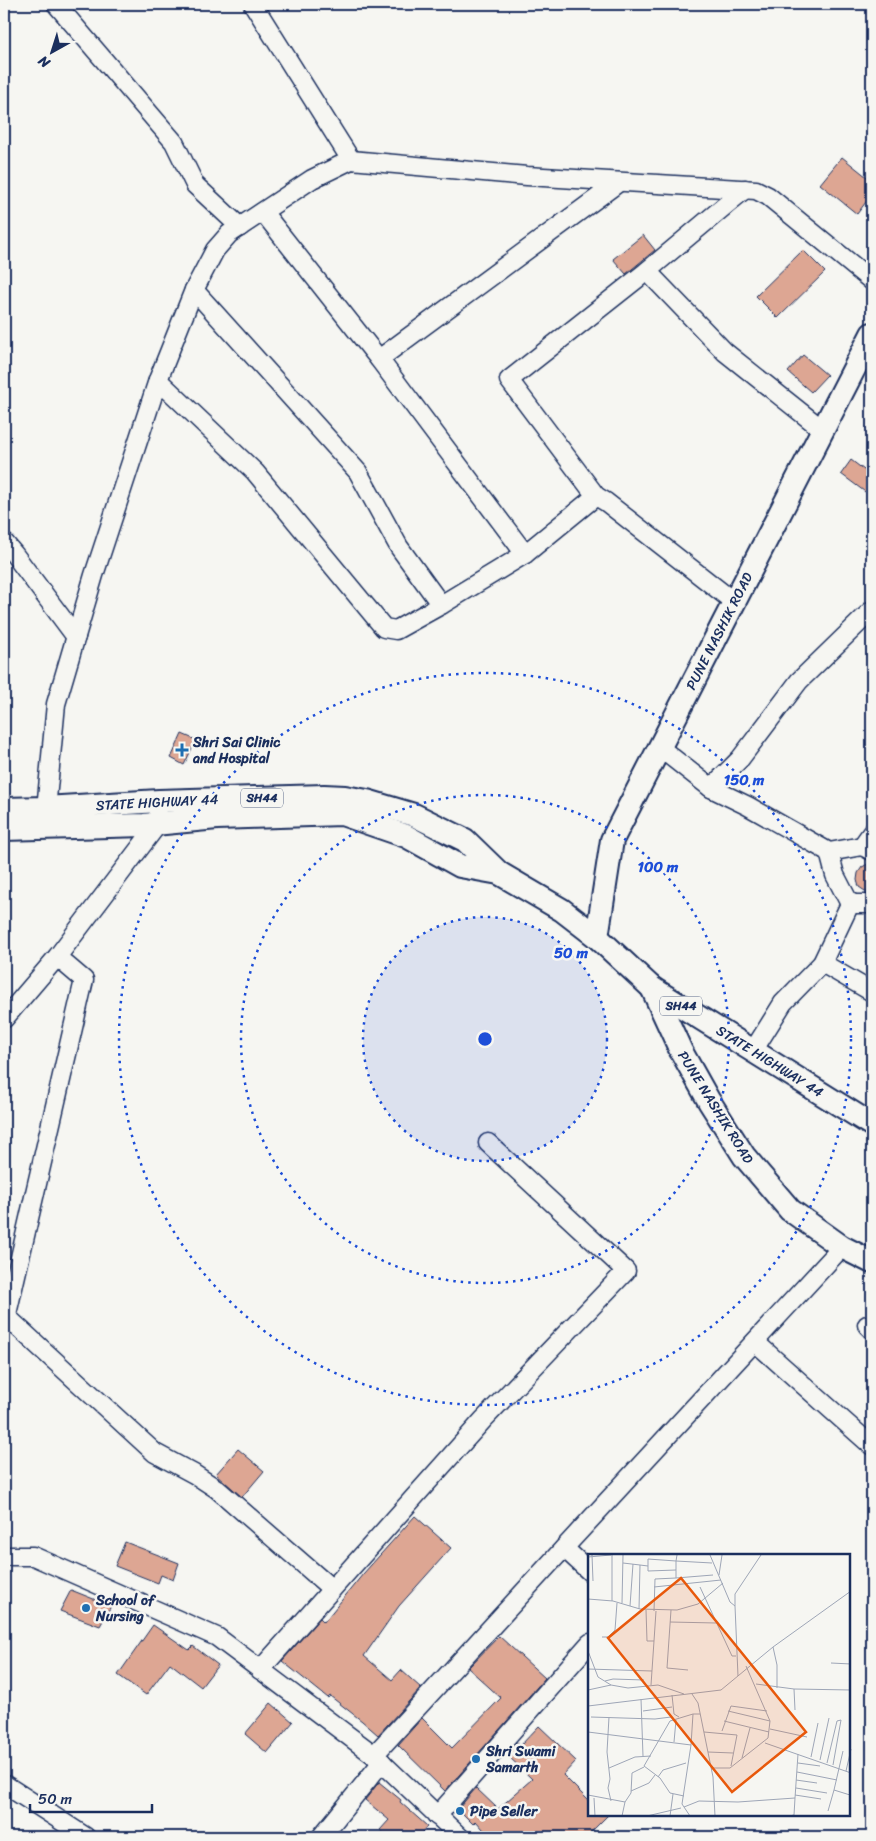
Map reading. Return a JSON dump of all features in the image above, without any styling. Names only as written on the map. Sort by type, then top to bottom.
[{"type":"main road","name":"PUNE NASHIK ROAD","points":[[597,937],[612,840],[872,334]]},
{"type":"main road","name":"STATE HIGHWAY 44","points":[[4,829],[45,818],[159,801],[324,796],[344,806]]},
{"type":"main road","name":"STATE HIGHWAY 44","points":[[4,809],[45,818],[158,824],[344,806],[367,801],[414,815],[465,840],[499,873],[562,910],[597,937],[652,988],[872,1125]]},
{"type":"main road","name":"PUNE NASHIK ROAD","points":[[652,988],[681,1051],[709,1101],[744,1156],[790,1210],[842,1247],[872,1262]]},
{"type":"street","points":[[56,4],[174,142],[194,184],[240,227]]},
{"type":"street","points":[[253,4],[351,160]]},
{"type":"street","points":[[45,818],[56,704],[158,380],[194,290],[215,250],[229,234],[312,179],[351,160],[619,182],[756,190],[768,196],[872,282]]},
{"type":"street","points":[[379,359],[619,182]]},
{"type":"street","points":[[734,602],[596,496],[509,380],[647,271],[745,188]]},
{"type":"street","points":[[263,212],[379,359],[525,554]]},
{"type":"street","points":[[647,271],[725,352],[823,430]]},
{"type":"street","points":[[194,290],[358,472],[399,547],[441,605]]},
{"type":"street","points":[[158,380],[255,472],[384,628],[396,630],[525,554],[596,496]]},
{"type":"street","points":[[4,542],[76,637]]},
{"type":"street","points":[[711,788],[740,759],[799,681],[872,610]]},
{"type":"street","points":[[659,747],[711,788],[748,806],[829,852],[867,849],[872,832]]},
{"type":"street","points":[[4,1019],[57,957],[158,824],[159,801]]},
{"type":"street","points":[[829,852],[835,875],[850,904]]},
{"type":"street","points":[[850,904],[872,904]]},
{"type":"street","points":[[753,1051],[783,1004],[822,962],[850,904]]},
{"type":"street","points":[[57,957],[84,980],[5,1323],[156,1453],[217,1489],[332,1589]]},
{"type":"street","points":[[822,962],[872,992]]},
{"type":"street","points":[[260,1670],[483,1420],[626,1271],[488,1143]]},
{"type":"street","points":[[321,1837],[378,1759],[564,1548],[842,1247]]},
{"type":"street","points":[[755,1342],[872,1446]]},
{"type":"street","points":[[564,1548],[588,1570]]},
{"type":"street","points":[[4,1556],[33,1556],[217,1637],[378,1759],[460,1837]]},
{"type":"street","points":[[437,1816],[588,1645]]},
{"type":"street","points":[[4,1784],[86,1837]]},
{"type":"building","points":[[842,157],[872,181],[872,194],[857,214],[820,184]]},
{"type":"building","points":[[643,235],[655,250],[626,274],[613,259]]},
{"type":"building","points":[[803,250],[825,272],[778,318],[756,296]]},
{"type":"building","points":[[803,355],[827,375],[811,392],[788,372]]},
{"type":"building","points":[[851,460],[872,476],[872,497],[841,474]]},
{"type":"building","points":[[182,734],[196,740],[184,765],[171,758]]},
{"type":"building","points":[[872,862],[872,893],[868,893],[859,887],[857,880],[858,873],[862,867]]},
{"type":"building","points":[[238,1449],[264,1471],[242,1497],[216,1474]]},
{"type":"building","points":[[415,1516],[451,1548],[399,1606],[364,1656],[392,1680],[401,1670],[421,1688],[378,1735],[330,1696],[328,1698],[282,1661],[320,1618],[324,1622],[363,1574]]},
{"type":"building","points":[[125,1542],[179,1563],[173,1580],[161,1575],[158,1583],[115,1566]]},
{"type":"building","name":"School of Nursing","points":[[71,1590],[111,1606],[100,1626],[60,1611]]},
{"type":"building","points":[[153,1625],[189,1650],[193,1646],[218,1665],[201,1687],[170,1663],[146,1695],[118,1675]]},
{"type":"building","points":[[499,1636],[545,1678],[445,1791],[398,1745],[422,1718],[452,1748],[501,1698],[468,1668]]},
{"type":"building","points":[[271,1703],[293,1722],[267,1753],[245,1734]]},
{"type":"building","points":[[539,1726],[576,1761],[563,1775],[588,1800],[588,1816],[607,1816],[586,1837],[490,1837],[476,1821],[473,1824],[458,1809],[476,1788],[498,1809],[532,1779],[506,1754],[517,1742],[520,1746]]},
{"type":"building","points":[[379,1782],[401,1800],[400,1802],[427,1826],[418,1837],[388,1837],[380,1830],[389,1820],[365,1800]]},
{"type":"place","name":"Shri Sai Clinic and Hospital","points":[[182,750]]},
{"type":"place","name":"School of Nursing","points":[[86,1608]]},
{"type":"place","name":"Shri Swami Samarth","points":[[476,1759]]},
{"type":"place","name":"Pipe Seller","points":[[460,1811]]}]
